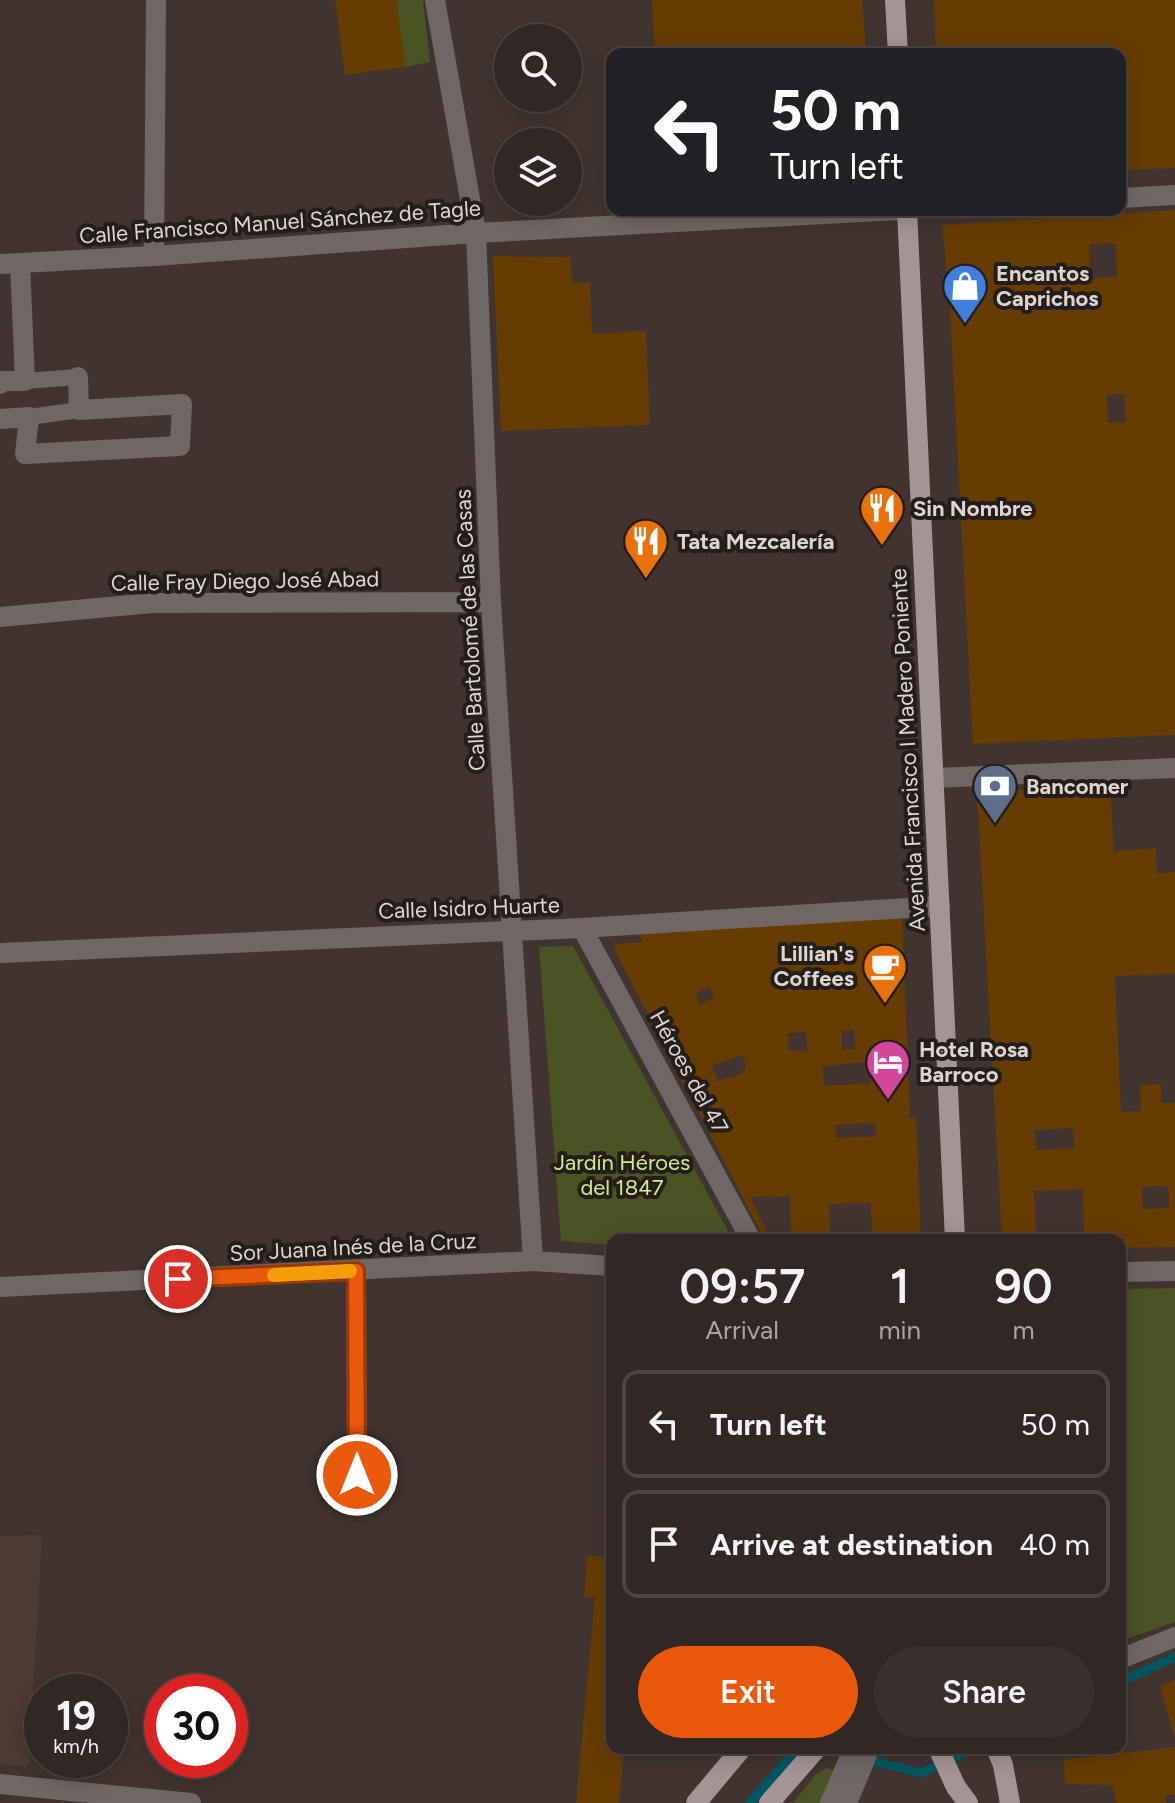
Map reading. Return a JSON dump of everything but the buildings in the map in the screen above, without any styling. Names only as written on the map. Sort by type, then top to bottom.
[{"type":"main road","points":[[895,0],[898,48]]},
{"type":"main road","name":"Avenida Francisco I Madero Poniente","points":[[907,216],[955,1234]]},
{"type":"main road","points":[[696,1803],[737,1754]]},
{"type":"main road","points":[[769,1803],[812,1754]]},
{"type":"main road","points":[[941,1754],[956,1787],[968,1803]]},
{"type":"main road","points":[[998,1754],[1010,1803]]},
{"type":"street","points":[[154,256],[156,0]]},
{"type":"street","name":"Calle Bartolomé de las Casas","points":[[435,0],[476,233],[491,602],[533,1261]]},
{"type":"street","points":[[1126,198],[1175,195]]},
{"type":"street","name":"Calle Francisco Manuel Sánchez de Tagle","points":[[10,263],[788,216]]},
{"type":"street","points":[[0,384],[0,381],[25,381],[10,263]]},
{"type":"street","points":[[0,419],[29,417],[25,454],[180,446],[182,404],[79,410],[78,377]]},
{"type":"street","name":"Calle Fray Diego José Abad","points":[[0,617],[152,603],[491,602]]},
{"type":"street","points":[[934,778],[1175,768]]},
{"type":"street","name":"Calle Isidro Huarte","points":[[0,953],[582,928],[940,906]]},
{"type":"street","name":"Héroes del 47","points":[[582,928],[748,1234]]},
{"type":"street","name":"Sor Juana Inés de la Cruz","points":[[0,1287],[533,1261],[606,1266]]},
{"type":"street","points":[[356,1271],[357,1475]]},
{"type":"street","points":[[1126,1272],[1175,1271]]},
{"type":"street","points":[[1126,1657],[1175,1637]]},
{"type":"street","points":[[830,1803],[851,1754]]},
{"type":"street","points":[[847,1803],[867,1754]]},
{"type":"street","points":[[0,1784],[191,1803]]},
{"type":"lane","points":[[25,381],[78,377]]},
{"type":"lane","points":[[29,417],[79,410]]},
{"type":"shaded area","points":[[42,1535],[34,1674],[24,1674],[24,1766],[0,1764],[0,1536]]},
{"type":"green space","points":[[396,0],[423,0],[430,62],[405,67]]},
{"type":"green space","name":"Jardín Héroes del 1847","points":[[573,946],[730,1234],[606,1234],[606,1245],[561,1241],[539,947]]},
{"type":"green space","points":[[1175,1288],[1175,1622],[1126,1639],[1126,1289]]},
{"type":"green space","points":[[827,1768],[835,1770],[841,1803],[793,1803],[816,1774]]},
{"type":"waterway","points":[[1126,1679],[1175,1657]]},
{"type":"waterway","points":[[750,1803],[793,1754]]},
{"type":"waterway","points":[[842,1754],[850,1756]]},
{"type":"waterway","points":[[864,1759],[921,1773],[962,1754]]},
{"type":"slow traffic","points":[[274,1275],[350,1271]]},
{"type":"place","name":"Encantos Caprichos","points":[[965,325]]},
{"type":"place","name":"Sin Nombre","points":[[882,547]]},
{"type":"place","name":"Tata Mezcalería","points":[[646,580]]},
{"type":"place","name":"Bancomer","points":[[995,825]]},
{"type":"place","name":"Lillian's Coffees","points":[[885,1005]]},
{"type":"place","name":"Hotel Rosa Barroco","points":[[888,1101]]},
{"type":"route","points":[[178,1279],[356,1271],[357,1475]]}]
